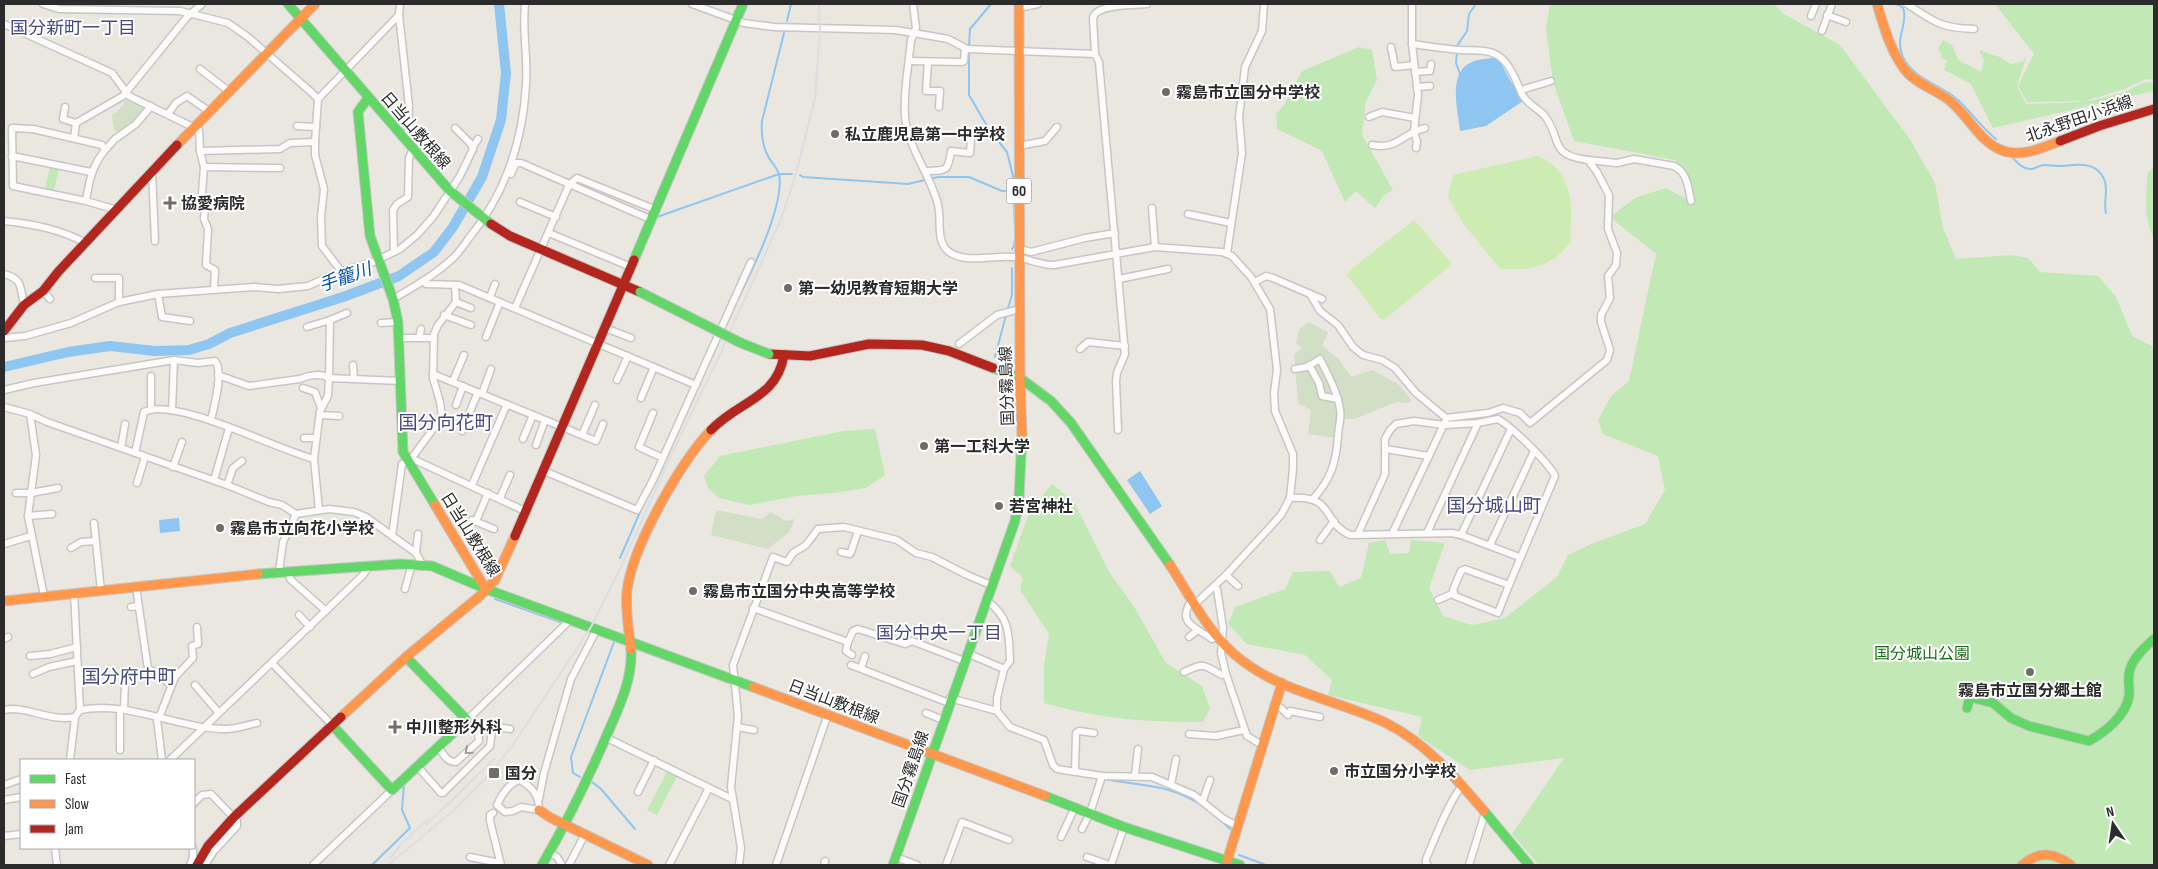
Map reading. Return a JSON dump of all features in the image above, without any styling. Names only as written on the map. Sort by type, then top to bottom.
[{"type":"street","points":[[43,4],[60,7],[180,11],[232,24],[318,99]]},
{"type":"street","points":[[66,107],[63,119],[76,123],[126,93],[190,15],[202,4]]},
{"type":"street","name":"日当山敷根線","points":[[288,4],[299,19],[346,70],[368,98],[451,192],[483,220],[510,236],[640,292],[741,343],[769,354],[810,356],[869,344],[922,345],[949,351],[1020,378],[1051,401],[1071,424],[1194,602],[1221,639],[1236,655],[1261,674],[1385,723],[1412,737],[1443,764],[1463,785],[1529,865]]},
{"type":"street","points":[[4,331],[24,305],[43,291],[152,171],[315,4]]},
{"type":"street","points":[[400,4],[399,15],[409,106],[408,132],[405,139]]},
{"type":"street","points":[[392,298],[424,281],[453,258],[483,220],[503,183],[513,159],[525,100],[527,81],[523,22],[525,4]]},
{"type":"street","points":[[692,4],[735,21],[774,27],[896,30],[948,39],[968,49],[1095,54]]},
{"type":"street","points":[[201,863],[234,817],[406,657],[495,580],[544,471],[654,209],[743,4]]},
{"type":"street","points":[[913,4],[916,28],[913,34],[909,61],[905,117],[910,138],[927,174],[939,207],[942,244],[950,253],[966,257],[1032,252],[1085,238],[1115,233]]},
{"type":"street","points":[[1019,6],[1038,4]]},
{"type":"street","points":[[1118,430],[1116,381],[1117,373],[1126,354],[1099,62],[1095,54],[1092,18],[1096,11],[1105,6],[1147,4]]},
{"type":"street","points":[[1227,253],[1242,153],[1238,117],[1245,67],[1262,31],[1264,4]]},
{"type":"street","points":[[1412,4],[1412,44],[1417,87],[1414,131],[1417,142],[1416,148]]},
{"type":"street","points":[[1811,16],[1816,4]]},
{"type":"street","points":[[1822,31],[1832,4]]},
{"type":"street","name":"北永野田小浜線","points":[[1877,4],[1890,46],[1906,72],[1950,101],[1987,140],[2001,150],[2012,152],[2035,151],[2099,126],[2154,109]]},
{"type":"street","points":[[1907,4],[1939,25],[1954,29],[1974,29]]},
{"type":"street","name":"国分霧島線","points":[[894,861],[931,752],[1015,521],[1018,504],[1023,448],[1020,378],[1019,6]]},
{"type":"street","points":[[341,271],[322,246],[321,216],[324,194],[315,156],[318,99],[399,15]]},
{"type":"street","points":[[1828,15],[1846,22]]},
{"type":"street","points":[[4,24],[112,73],[126,93],[199,130],[200,151],[204,167],[202,193],[205,205],[204,219],[208,229],[206,265],[215,270],[214,289]]},
{"type":"street","points":[[1412,44],[1494,54],[1506,62],[1528,102],[1545,116],[1559,146],[1569,157],[1617,163],[1634,159],[1674,166],[1685,175],[1692,201]]},
{"type":"street","points":[[1391,47],[1395,67],[1430,71],[1431,64]]},
{"type":"street","points":[[909,61],[962,62],[968,49]]},
{"type":"street","points":[[928,62],[926,90],[940,91],[939,106]]},
{"type":"street","points":[[200,69],[230,92]]},
{"type":"street","points":[[1521,90],[1551,81]]},
{"type":"street","points":[[1417,87],[1430,86]]},
{"type":"street","points":[[168,114],[176,103],[186,96],[210,112]]},
{"type":"street","name":"日当山敷根線","points":[[368,98],[358,112],[367,216],[370,236],[392,298],[398,322],[403,452],[486,589],[931,752],[1124,827],[1226,863],[1240,865]]},
{"type":"street","points":[[86,201],[91,172],[96,162],[115,139],[136,124],[151,106]]},
{"type":"street","points":[[1369,117],[1382,112],[1415,118]]},
{"type":"street","points":[[74,138],[76,123]]},
{"type":"street","points":[[297,126],[316,127]]},
{"type":"street","points":[[1019,146],[1045,142],[1057,127]]},
{"type":"street","points":[[105,150],[102,145],[74,138],[33,129],[12,128],[13,186],[86,201],[117,210]]},
{"type":"street","points":[[454,128],[473,147]]},
{"type":"street","points":[[1372,145],[1387,147],[1414,131],[1425,128]]},
{"type":"street","points":[[927,174],[946,170],[948,168],[950,151],[970,153],[971,138]]},
{"type":"street","points":[[4,338],[25,336],[71,323],[119,302],[158,294],[214,289],[259,287],[278,289],[308,286],[341,271],[379,262],[417,235],[451,192],[478,139]]},
{"type":"street","points":[[200,151],[280,149],[290,143],[315,142]]},
{"type":"street","points":[[394,252],[393,210],[397,204],[408,197],[409,158],[413,149]]},
{"type":"street","points":[[12,156],[91,172]]},
{"type":"street","points":[[1445,421],[1488,413],[1503,408],[1520,413],[1530,423],[1607,360],[1610,350],[1601,322],[1602,315],[1610,298],[1608,276],[1616,265],[1617,253],[1608,229],[1609,196],[1597,172],[1588,160]]},
{"type":"street","points":[[503,183],[507,183],[516,163],[521,162],[569,185],[650,219]]},
{"type":"street","points":[[204,167],[280,168]]},
{"type":"street","points":[[152,171],[154,241]]},
{"type":"street","points":[[516,308],[569,185],[577,178],[654,209]]},
{"type":"street","points":[[520,202],[556,217]]},
{"type":"street","points":[[1152,208],[1155,247]]},
{"type":"street","points":[[1188,214],[1232,222]]},
{"type":"street","points":[[4,220],[36,224],[67,234],[86,243]]},
{"type":"street","points":[[549,233],[631,266]]},
{"type":"street","points":[[1019,253],[1038,264],[1054,265],[1155,247],[1227,253],[1255,282],[1270,309],[1277,370],[1274,393],[1275,410],[1293,454],[1290,498],[1281,515],[1226,575],[1214,587],[1188,606],[1185,619],[1189,624],[1212,639],[1221,639]]},
{"type":"street","points":[[544,471],[637,510],[663,458],[752,262]]},
{"type":"street","points":[[1119,279],[1168,269]]},
{"type":"street","points":[[4,274],[15,277],[18,280],[24,305]]},
{"type":"street","points":[[1255,282],[1266,276],[1274,278],[1322,300]]},
{"type":"street","points":[[95,278],[119,278],[119,302]]},
{"type":"street","points":[[424,281],[426,284],[455,285],[490,297],[696,385]]},
{"type":"street","points":[[490,297],[496,284]]},
{"type":"street","points":[[392,536],[402,464],[410,459],[441,420],[440,402],[433,374],[434,338],[436,327],[456,302],[455,285]]},
{"type":"street","points":[[43,291],[50,299]]},
{"type":"street","points":[[158,294],[162,317],[190,321]]},
{"type":"street","points":[[1310,294],[1320,311],[1338,325],[1353,347],[1363,355],[1382,360],[1395,368],[1416,393],[1445,421]]},
{"type":"street","points":[[456,302],[472,308]]},
{"type":"street","points":[[486,337],[500,302]]},
{"type":"street","points":[[959,344],[997,315],[1020,309]]},
{"type":"street","points":[[307,327],[347,313]]},
{"type":"street","points":[[444,315],[471,325]]},
{"type":"street","points":[[319,510],[314,459],[320,412],[328,396],[330,320]]},
{"type":"street","points":[[382,323],[398,322]]},
{"type":"street","points":[[605,328],[631,338]]},
{"type":"street","points":[[419,338],[421,329]]},
{"type":"street","points":[[400,338],[434,338]]},
{"type":"street","points":[[1080,348],[1088,342],[1125,346]]},
{"type":"street","points":[[453,381],[464,355]]},
{"type":"street","points":[[542,865],[565,824],[606,737],[628,676],[632,658],[626,592],[635,555],[654,518],[702,438],[726,415],[761,394],[777,381],[784,366],[784,355]]},
{"type":"street","points":[[617,380],[628,356]]},
{"type":"street","points":[[1295,369],[1320,359],[1338,399],[1341,422],[1334,467],[1328,482],[1313,499]]},
{"type":"street","points":[[172,410],[176,396],[174,360]]},
{"type":"street","points":[[4,390],[34,383],[174,360],[198,363],[215,361],[218,366],[217,395],[211,420]]},
{"type":"street","points":[[353,365],[354,378]]},
{"type":"street","points":[[1309,365],[1322,396]]},
{"type":"street","points":[[641,398],[654,368]]},
{"type":"street","points":[[462,432],[491,369]]},
{"type":"street","points":[[433,374],[596,441],[602,424]]},
{"type":"street","points":[[218,375],[249,386],[300,378],[307,375],[326,376],[329,378],[401,381]]},
{"type":"street","points":[[151,376],[151,410]]},
{"type":"street","points":[[1308,379],[1316,379]]},
{"type":"street","points":[[456,405],[463,386]]},
{"type":"street","points":[[304,388],[315,392],[320,412]]},
{"type":"street","points":[[1313,398],[1322,396],[1338,399]]},
{"type":"street","points":[[472,485],[506,404]]},
{"type":"street","points":[[582,435],[595,405]]},
{"type":"street","points":[[4,408],[30,414],[47,422],[214,480],[282,506],[296,514],[333,509],[354,512],[366,517],[416,553],[422,564]]},
{"type":"street","points":[[135,453],[144,412],[172,410],[211,420],[314,459]]},
{"type":"street","points":[[320,412],[339,416]]},
{"type":"street","points":[[653,413],[638,448],[663,458]]},
{"type":"street","points":[[30,414],[36,455],[28,516],[44,596]]},
{"type":"street","points":[[523,438],[533,415]]},
{"type":"street","points":[[1358,534],[1385,474],[1386,436],[1396,424],[1414,421],[1478,423],[1498,419],[1534,451],[1555,476],[1543,508],[1519,557],[1509,585],[1498,612],[1455,596],[1453,590],[1461,571],[1465,569],[1509,585]]},
{"type":"street","points":[[536,445],[545,420]]},
{"type":"street","points":[[1392,534],[1445,421]]},
{"type":"street","points":[[1427,533],[1478,423]]},
{"type":"street","points":[[121,448],[125,424]]},
{"type":"street","points":[[214,480],[229,428]]},
{"type":"street","points":[[1461,535],[1511,429]]},
{"type":"street","points":[[304,438],[316,438]]},
{"type":"street","points":[[173,467],[182,442]]},
{"type":"street","points":[[1385,449],[1429,456]]},
{"type":"street","points":[[1490,546],[1534,451]]},
{"type":"street","points":[[137,483],[145,457]]},
{"type":"street","points":[[408,460],[415,460],[472,485],[526,512]]},
{"type":"street","points":[[227,485],[233,468],[242,461]]},
{"type":"street","points":[[500,498],[510,475]]},
{"type":"street","points":[[16,493],[31,493],[58,488]]},
{"type":"street","points":[[488,493],[474,521],[494,530]]},
{"type":"street","points":[[1290,498],[1313,499],[1323,504],[1334,521],[1346,533],[1461,535],[1519,557]]},
{"type":"street","points":[[28,516],[52,514]]},
{"type":"street","points":[[296,514],[283,542],[283,571],[326,611]]},
{"type":"street","points":[[1320,540],[1334,521]]},
{"type":"street","points":[[94,523],[101,590]]},
{"type":"street","points":[[739,865],[741,848],[732,799],[731,780],[737,727],[737,706],[733,679],[734,665],[773,557],[788,561],[793,553],[806,545],[818,529],[844,527],[897,540],[916,553],[932,557],[967,576],[991,585]]},
{"type":"street","points":[[841,552],[850,554],[858,531]]},
{"type":"street","points":[[416,553],[418,534]]},
{"type":"street","points":[[4,544],[31,536]]},
{"type":"street","points":[[71,548],[81,542],[95,541]]},
{"type":"street","points":[[4,601],[283,571],[412,564],[422,564],[486,589]]},
{"type":"street","points":[[405,589],[412,564]]},
{"type":"street","points":[[171,759],[310,627],[363,575],[368,566]]},
{"type":"street","points":[[1226,575],[1238,586]]},
{"type":"street","points":[[136,587],[148,669],[160,675],[171,686]]},
{"type":"street","points":[[1214,587],[1217,590],[1223,628],[1221,654],[1226,674],[1244,730],[1249,738],[1262,745]]},
{"type":"street","points":[[70,759],[75,717],[80,710],[74,593]]},
{"type":"street","points":[[1438,600],[1454,593]]},
{"type":"street","points":[[986,600],[1002,616],[1008,626],[1006,667],[996,698],[999,712],[1006,723],[1014,730],[1044,740],[1053,764],[1058,769],[1102,776],[1135,775],[1152,777],[1163,785],[1171,785],[1193,797],[1203,800],[1209,809],[1237,826]]},
{"type":"street","points":[[130,607],[138,606]]},
{"type":"street","points":[[753,608],[848,642]]},
{"type":"street","points":[[299,615],[310,627]]},
{"type":"street","points":[[313,865],[467,720],[566,624],[568,618]]},
{"type":"street","points":[[162,759],[156,722],[178,672],[193,658],[192,646],[198,644],[197,627]]},
{"type":"street","points":[[539,810],[544,773],[571,679],[597,629]]},
{"type":"street","points":[[852,655],[846,651],[848,642],[853,631],[858,629],[904,644],[912,641],[1006,667]]},
{"type":"street","points":[[1189,637],[1198,630]]},
{"type":"street","points":[[1967,708],[1970,697],[1993,703],[2011,718],[2029,726],[2090,741],[2123,713],[2127,707],[2129,670],[2143,649],[2154,639]]},
{"type":"street","points":[[30,656],[50,654],[68,648],[77,648]]},
{"type":"street","points":[[861,668],[865,656]]},
{"type":"street","points":[[406,657],[476,727],[479,734],[479,741],[456,762],[448,759],[438,747]]},
{"type":"street","points":[[33,674],[49,667],[77,661]]},
{"type":"street","points":[[272,663],[392,790]]},
{"type":"street","points":[[1184,672],[1203,665],[1222,675],[1226,674]]},
{"type":"street","points":[[851,666],[950,701],[999,712]]},
{"type":"street","points":[[120,750],[121,709],[124,708],[125,682]]},
{"type":"street","points":[[1226,863],[1282,683]]},
{"type":"street","points":[[195,685],[219,713]]},
{"type":"street","points":[[1274,705],[1281,708],[1288,715],[1290,711],[1320,717]]},
{"type":"street","points":[[80,710],[102,707],[121,709],[205,727],[228,729],[257,723]]},
{"type":"street","points":[[4,710],[20,708],[28,713],[52,717],[75,717]]},
{"type":"street","points":[[926,713],[943,720]]},
{"type":"street","points":[[776,865],[828,714]]},
{"type":"street","points":[[417,766],[441,792],[444,792],[490,746],[492,731],[497,727],[510,729]]},
{"type":"street","points":[[737,727],[754,730]]},
{"type":"street","points":[[1189,734],[1216,736],[1244,730]]},
{"type":"street","points":[[1074,772],[1076,734],[1079,731],[1094,732]]},
{"type":"street","points":[[606,737],[732,799]]},
{"type":"street","points":[[1135,775],[1138,749]]},
{"type":"street","points":[[1171,785],[1176,759]]},
{"type":"street","points":[[638,792],[654,760]]},
{"type":"street","points":[[1082,829],[1090,813],[1102,776]]},
{"type":"street","points":[[4,785],[20,779]]},
{"type":"street","points":[[539,799],[536,792],[520,780],[514,781],[497,804],[505,812],[514,811],[521,807],[539,810],[648,865]]},
{"type":"street","points":[[1203,800],[1210,780]]},
{"type":"street","points":[[1426,865],[1439,828],[1458,790],[1463,785]]},
{"type":"street","points":[[669,865],[709,788]]},
{"type":"street","points":[[195,801],[202,795],[211,794],[234,817]]},
{"type":"street","points":[[4,800],[20,797]]},
{"type":"street","points":[[1061,837],[1075,807]]},
{"type":"street","points":[[470,857],[501,864],[490,821],[490,815],[493,813]]},
{"type":"street","points":[[1469,865],[1485,813]]},
{"type":"street","points":[[946,865],[962,822],[1010,840]]},
{"type":"street","points":[[1087,857],[1110,865],[1124,827]]},
{"type":"street","points":[[4,836],[20,834]]},
{"type":"street","points":[[569,865],[585,834]]},
{"type":"street","points":[[55,849],[57,865]]},
{"type":"street","points":[[190,865],[193,849]]},
{"type":"street","points":[[550,853],[557,857],[562,865]]},
{"type":"street","points":[[2022,865],[2033,856],[2042,853],[2052,854],[2064,859],[2071,865]]},
{"type":"street","points":[[894,861],[917,865]]},
{"type":"green space","name":"国分城山公園","points":[[1550,4],[1774,4],[1784,14],[1840,45],[1911,141],[1935,183],[1943,228],[1956,259],[2011,255],[2028,258],[2040,272],[2098,276],[2116,297],[2132,336],[2154,347],[2154,865],[1539,865],[1512,834],[1564,758],[1470,770],[1418,736],[1422,717],[1328,695],[1332,680],[1305,655],[1247,644],[1228,624],[1235,607],[1285,589],[1293,572],[1330,571],[1339,587],[1361,578],[1369,543],[1385,540],[1390,554],[1409,553],[1411,540],[1445,543],[1429,588],[1443,616],[1472,625],[1505,618],[1557,577],[1568,555],[1645,524],[1665,490],[1658,456],[1603,434],[1598,420],[1611,396],[1629,381],[1656,254],[1610,217],[1635,198],[1666,188],[1684,198],[1693,194],[1675,160],[1574,141],[1553,82],[1546,29]]},
{"type":"green space","points":[[1995,4],[2154,4],[2154,80],[2146,79],[2124,89],[2085,101],[2027,102],[2018,86],[2034,54]]},
{"type":"green space","points":[[1943,40],[1952,45],[1958,60],[1981,72],[1984,60],[1979,50],[2000,57],[2011,64],[2023,62],[2027,55],[2017,86],[2026,104],[2076,102],[2101,98],[2126,91],[2146,82],[2154,82],[2154,91],[1993,128],[1971,84],[1944,70],[1947,60],[1940,58],[1942,54],[1938,49]]},
{"type":"green space","points":[[1359,47],[1372,50],[1377,80],[1366,101],[1362,135],[1393,190],[1384,195],[1375,208],[1356,191],[1345,202],[1322,151],[1277,129],[1276,114],[1284,105],[1302,71]]},
{"type":"green space","points":[[126,100],[145,107],[142,113],[121,133],[114,130],[112,115],[118,111]]},
{"type":"green space","points":[[1537,156],[1553,165],[1568,189],[1571,207],[1571,241],[1557,257],[1540,266],[1521,269],[1500,269],[1462,222],[1448,197],[1453,175]]},
{"type":"green space","points":[[50,165],[59,167],[54,191],[45,190]]},
{"type":"green space","points":[[2154,168],[2154,238],[2148,222],[2146,198],[2148,172]]},
{"type":"green space","points":[[1414,220],[1451,263],[1449,267],[1385,319],[1381,319],[1347,275],[1350,270]]},
{"type":"green space","points":[[1309,322],[1328,332],[1322,346],[1338,358],[1351,377],[1372,370],[1398,384],[1411,399],[1410,403],[1397,402],[1354,419],[1339,419],[1335,438],[1308,434],[1311,410],[1298,403],[1294,354],[1302,348],[1296,344],[1299,329]]},
{"type":"green space","points":[[875,429],[885,475],[866,488],[797,496],[749,505],[719,498],[708,488],[704,476],[720,456],[843,431]]},
{"type":"green space","points":[[1052,484],[1074,502],[1109,572],[1133,605],[1166,663],[1202,686],[1210,709],[1203,722],[1163,722],[1102,716],[1044,703],[1044,666],[1049,634],[1020,590],[1023,578],[1010,566],[1029,513]]},
{"type":"green space","points":[[716,510],[762,519],[771,512],[786,521],[795,519],[789,532],[768,549],[711,535]]},
{"type":"green space","points":[[668,770],[678,775],[657,815],[647,810]]},
{"type":"water","points":[[1492,58],[1500,59],[1507,75],[1523,101],[1486,126],[1460,131],[1456,103],[1459,74],[1464,67],[1472,62]]},
{"type":"water","points":[[1140,471],[1162,506],[1150,514],[1127,480]]},
{"type":"water","points":[[179,518],[180,531],[160,533],[159,520]]},
{"type":"waterway","name":"手籠川","points":[[4,367],[68,352],[110,346],[155,351],[189,350],[209,344],[230,333],[343,297],[399,276],[434,252],[453,227],[482,177],[501,120],[506,73],[499,4]]},
{"type":"waterway","points":[[787,21],[791,4]]},
{"type":"waterway","points":[[969,46],[970,29],[991,4]]},
{"type":"waterway","points":[[1457,46],[1467,31],[1469,14],[1476,4]]},
{"type":"waterway","points":[[1895,4],[1902,7],[1904,11],[1900,47],[1905,61],[1910,68],[1952,95],[1996,139]]},
{"type":"waterway","points":[[737,301],[766,239],[777,203],[779,174],[769,158],[762,140],[762,121],[784,33]]},
{"type":"waterway","points":[[969,51],[969,95],[990,131],[1007,152],[1013,176],[1015,231]]},
{"type":"waterway","points":[[1457,53],[1456,63],[1460,74]]},
{"type":"waterway","points":[[2011,156],[2027,169],[2044,165],[2091,166],[2104,179],[2106,213]]},
{"type":"waterway","points":[[657,217],[779,174],[792,174]]},
{"type":"waterway","points":[[800,175],[803,177],[908,184],[938,177],[969,177],[1002,191],[1014,191]]},
{"type":"waterway","points":[[1012,249],[1015,238]]},
{"type":"waterway","points":[[1008,308],[1012,295],[1012,268]]},
{"type":"waterway","points":[[995,357],[1006,315]]},
{"type":"waterway","points":[[620,558],[644,503]]},
{"type":"waterway","points":[[495,599],[563,623]]},
{"type":"waterway","points":[[990,607],[999,616]]},
{"type":"waterway","points":[[580,777],[573,773],[571,757],[614,642]]},
{"type":"waterway","points":[[1105,779],[1166,789],[1203,806]]},
{"type":"waterway","points":[[592,782],[601,789],[635,829]]},
{"type":"waterway","points":[[372,865],[410,828],[402,810],[404,784]]},
{"type":"waterway","points":[[1218,818],[1230,829]]},
{"type":"waterway","points":[[1239,855],[1266,865]]},
{"type":"railway","points":[[388,865],[453,811],[490,774],[515,742],[591,627],[718,359],[782,217],[797,170],[815,98],[820,32],[819,4]]},
{"type":"railway","points":[[426,825],[494,759]]},
{"type":"railway","points":[[390,858],[403,842],[428,819]]},
{"type":"traffic: fast","points":[[288,4],[450,191],[491,224]]},
{"type":"traffic: fast","points":[[634,260],[743,4]]},
{"type":"traffic: fast","points":[[368,98],[358,112],[370,236],[393,299],[398,322],[403,452],[435,505]]},
{"type":"traffic: fast","points":[[640,292],[741,343],[769,354]]},
{"type":"traffic: fast","points":[[993,368],[1020,378],[1051,401],[1071,423],[1170,565]]},
{"type":"traffic: fast","points":[[893,865],[1015,521],[1019,498],[1022,434]]},
{"type":"traffic: fast","points":[[258,574],[400,564],[432,566],[486,589],[753,687]]},
{"type":"traffic: fast","points":[[1967,708],[1970,697],[1993,703],[2011,718],[2029,726],[2089,741],[2114,723],[2124,710],[2129,696],[2130,669],[2140,652],[2154,639]]},
{"type":"traffic: fast","points":[[542,865],[584,786],[620,705],[630,672],[631,649]]},
{"type":"traffic: fast","points":[[333,726],[392,790],[467,720],[406,657]]},
{"type":"traffic: fast","points":[[1045,796],[1124,827],[1240,865]]},
{"type":"traffic: fast","points":[[1484,811],[1529,865]]},
{"type":"traffic: slow","points":[[177,145],[315,4]]},
{"type":"traffic: slow","points":[[1019,4],[1020,378],[1022,434]]},
{"type":"traffic: slow","points":[[1877,4],[1891,46],[1905,70],[1949,100],[1993,146],[2008,152],[2024,153],[2060,141]]},
{"type":"traffic: slow","points":[[631,649],[627,613],[627,591],[638,552],[659,506],[672,484],[711,430]]},
{"type":"traffic: slow","points":[[435,505],[485,588]]},
{"type":"traffic: slow","points":[[341,717],[406,657],[481,595],[495,580],[515,536]]},
{"type":"traffic: slow","points":[[1170,565],[1207,623],[1224,645],[1234,654],[1251,667],[1288,686],[1367,715],[1401,731],[1439,762],[1484,811]]},
{"type":"traffic: slow","points":[[4,601],[258,574]]},
{"type":"traffic: slow","points":[[1227,861],[1282,683]]},
{"type":"traffic: slow","points":[[753,687],[1045,796]]},
{"type":"traffic: slow","points":[[539,810],[551,818],[648,865]]},
{"type":"traffic: slow","points":[[2022,865],[2040,855],[2053,856],[2071,865]]},
{"type":"traffic: jam","points":[[2060,141],[2099,126],[2154,109]]},
{"type":"traffic: jam","points":[[4,331],[24,305],[43,291],[58,272],[177,145]]},
{"type":"traffic: jam","points":[[491,224],[510,236],[640,292]]},
{"type":"traffic: jam","points":[[515,536],[634,260]]},
{"type":"traffic: jam","points":[[769,354],[810,356],[869,344],[922,345],[949,351],[993,368]]},
{"type":"traffic: jam","points":[[711,430],[765,390],[780,370],[784,355]]},
{"type":"traffic: jam","points":[[197,865],[208,846],[234,817],[341,717]]},
{"type":"place","name":"霧島市立国分中学校","points":[[1166,92]]},
{"type":"place","name":"私立鹿児島第一中学校","points":[[835,134]]},
{"type":"place","name":"協愛病院","points":[[170,203]]},
{"type":"place","name":"第一幼児教育短期大学","points":[[788,288]]},
{"type":"place","name":"第一工科大学","points":[[924,446]]},
{"type":"place","name":"若宮神社","points":[[999,506]]},
{"type":"place","name":"霧島市立向花小学校","points":[[220,528]]},
{"type":"place","name":"霧島市立国分中央高等学校","points":[[693,591]]},
{"type":"place","name":"霧島市立国分郷土館","points":[[2030,672]]},
{"type":"place","name":"中川整形外科","points":[[395,727]]},
{"type":"place","name":"市立国分小学校","points":[[1334,771]]},
{"type":"place","name":"国分","points":[[494,773]]},
{"type":"district","name":"国分新町一丁目","points":[[73,28]]},
{"type":"district","name":"国分向花町","points":[[446,422]]},
{"type":"district","name":"国分城山町","points":[[1494,505]]},
{"type":"district","name":"国分中央一丁目","points":[[939,633]]},
{"type":"district","name":"国分府中町","points":[[129,676]]}]
